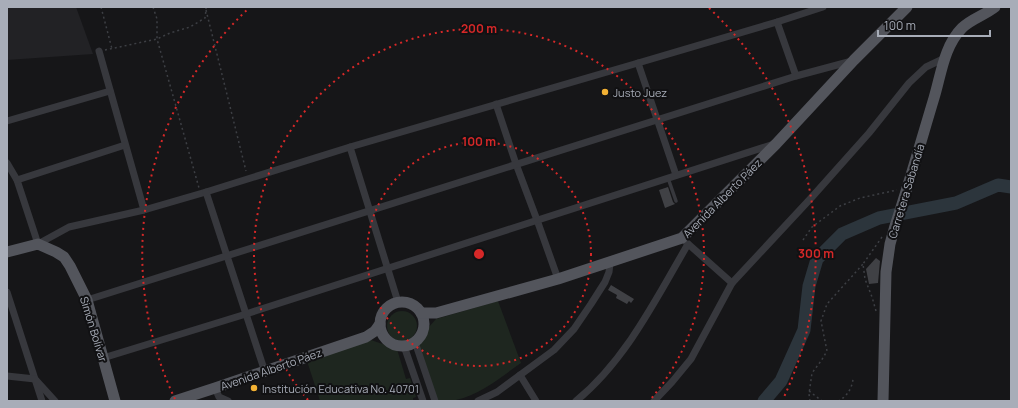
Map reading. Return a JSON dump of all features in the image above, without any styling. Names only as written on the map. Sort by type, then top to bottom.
[{"type":"main road","name":"Avenida Alberto Páez","points":[[423,318],[429,318],[436,313],[558,280],[685,241],[854,60],[907,7]]},
{"type":"main road","name":"Carretera Sabandía","points":[[884,401],[886,272],[890,244],[895,226],[935,96],[945,58],[952,40],[962,28],[972,20],[995,7]]},
{"type":"main road","points":[[7,252],[42,246]]},
{"type":"main road","name":"Simón Bolívar","points":[[42,246],[64,257],[87,300],[115,401]]},
{"type":"main road","points":[[398,302],[412,304],[417,308],[423,318],[424,330],[420,336],[415,342],[404,346],[391,343],[386,339],[380,324],[385,310],[398,302]]},
{"type":"main road","name":"Avenida Alberto Páez","points":[[175,401],[366,337],[376,331],[380,324]]},
{"type":"main road","name":"Avenida Alberto Páez","points":[[366,337],[377,336],[386,339]]},
{"type":"street","points":[[7,163],[17,180],[42,246],[69,227],[144,210],[203,193],[350,146],[638,63],[823,7]]},
{"type":"street","points":[[777,22],[796,76]]},
{"type":"street","points":[[99,52],[144,210]]},
{"type":"street","points":[[654,401],[691,359],[732,283],[818,191],[868,134],[909,83],[926,67],[945,58]]},
{"type":"street","points":[[87,300],[657,119],[796,76],[854,60]]},
{"type":"street","points":[[638,63],[676,175]]},
{"type":"street","points":[[7,121],[110,91]]},
{"type":"street","points":[[496,104],[558,280]]},
{"type":"street","points":[[103,358],[246,314],[776,144]]},
{"type":"street","points":[[17,180],[126,145]]},
{"type":"street","points":[[350,146],[398,302]]},
{"type":"street","points":[[203,193],[227,256],[265,372]]},
{"type":"street","points":[[576,401],[610,367],[634,336],[685,241],[732,283]]},
{"type":"street","points":[[478,401],[497,392],[554,350],[574,329],[591,304],[605,282],[609,272],[610,263]]},
{"type":"street","points":[[7,292],[42,401]]},
{"type":"street","points":[[7,320],[16,322]]},
{"type":"street","points":[[415,342],[435,401]]},
{"type":"street","points":[[404,346],[423,401]]},
{"type":"street","points":[[520,374],[536,401]]},
{"type":"street","points":[[7,376],[35,379],[55,401]]},
{"type":"street","points":[[216,388],[219,397],[228,401]]},
{"type":"lane","points":[[668,178],[676,201]]},
{"type":"path","points":[[101,7],[112,49]]},
{"type":"path","points":[[153,7],[157,19],[158,39],[203,193]]},
{"type":"path","points":[[206,7],[248,179]]},
{"type":"path","points":[[99,52],[158,39],[170,33],[190,27],[204,18],[206,10]]},
{"type":"path","points":[[803,240],[812,227],[840,206],[860,198],[907,188]]},
{"type":"path","points":[[810,401],[812,373],[827,351],[821,321],[828,304],[863,264],[883,235]]},
{"type":"path","points":[[863,264],[864,279],[876,311]]},
{"type":"path","points":[[838,401],[843,399],[852,387],[853,379]]},
{"type":"path","points":[[810,392],[822,401]]},
{"type":"shaded area","points":[[7,7],[76,7],[93,54],[7,60]]},
{"type":"shaded area","points":[[498,301],[521,363],[474,394],[454,401],[438,401],[417,348],[428,328],[436,319]]},
{"type":"shaded area","points":[[402,311],[413,315],[417,326],[413,337],[402,341],[391,337],[387,326],[391,315]]},
{"type":"shaded area","points":[[371,340],[397,349],[406,379],[410,378],[416,397],[413,398],[413,401],[320,401],[307,361]]},
{"type":"building","points":[[668,187],[675,204],[665,208],[659,190]]},
{"type":"building","points":[[876,258],[880,261],[878,283],[869,284],[866,269]]},
{"type":"building","points":[[611,285],[634,299],[631,303],[629,301],[627,304],[616,298],[617,295],[608,290]]},
{"type":"waterway","points":[[764,401],[781,381],[804,330],[809,286],[817,259],[842,234],[879,218],[956,203],[998,185],[1011,187]]},
{"type":"place","name":"Justo Juez","points":[[605,92]]},
{"type":"place","name":"Institución Educativa No. 40701","points":[[254,388]]}]
